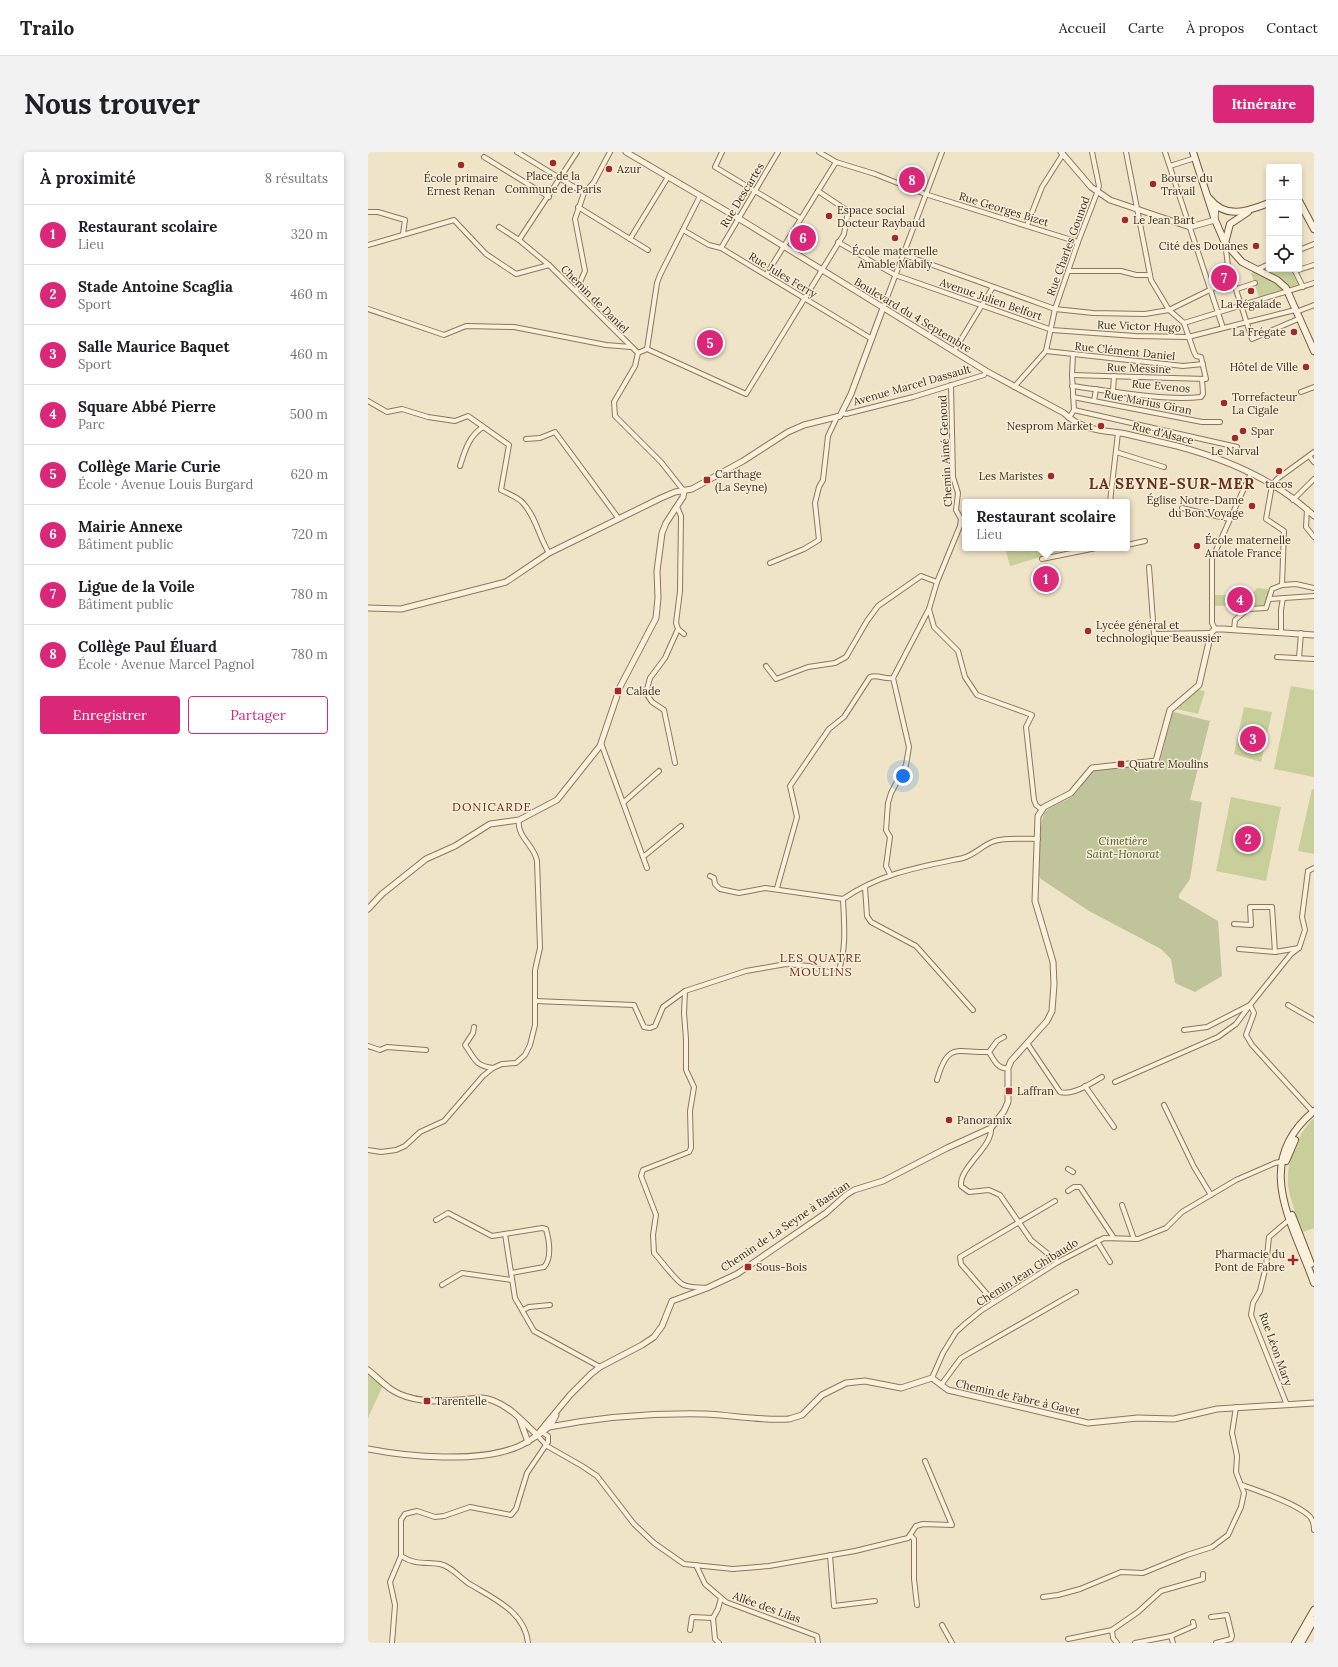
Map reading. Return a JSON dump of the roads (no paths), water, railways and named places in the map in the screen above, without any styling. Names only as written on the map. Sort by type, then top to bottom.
[{"type":"main road","points":[[1194,155],[1215,220],[1225,243],[1242,262],[1277,280],[1288,292],[1298,319],[1314,351]]},
{"type":"main road","points":[[1207,195],[1216,206],[1229,212],[1236,213],[1266,204]]},
{"type":"main road","points":[[1302,207],[1314,229]]},
{"type":"main road","points":[[1225,243],[1230,224],[1255,208]]},
{"type":"main road","points":[[1314,1111],[1302,1121],[1296,1130],[1284,1161],[1281,1193],[1314,1282]]},
{"type":"main road","points":[[1291,1219],[1314,1271]]},
{"type":"main road","points":[[1295,1643],[1314,1610]]},
{"type":"main road","points":[[1301,1643],[1314,1620]]},
{"type":"street","points":[[517,152],[584,192]]},
{"type":"street","points":[[519,240],[561,179],[577,152]]},
{"type":"street","points":[[576,290],[585,271],[575,219],[584,192],[594,182],[610,152]]},
{"type":"street","name":"Boulevard du 4 Septembre","points":[[626,152],[738,218],[1014,388]]},
{"type":"street","points":[[722,152],[715,167],[800,218]]},
{"type":"street","name":"Rue Descartes","points":[[721,248],[778,152]]},
{"type":"street","name":"Rue Georges Bizet","points":[[818,152],[836,162],[875,174],[925,194],[1078,242]]},
{"type":"street","points":[[770,563],[804,549],[819,540],[815,503],[819,487],[823,480],[828,436],[840,415],[872,339],[902,254],[942,152]]},
{"type":"street","points":[[1092,152],[1099,186],[1097,192]]},
{"type":"street","points":[[1126,152],[1151,280],[1169,310],[1184,323],[1196,356],[1201,357],[1204,379]]},
{"type":"street","points":[[1165,152],[1223,328]]},
{"type":"street","points":[[1027,225],[1042,187],[1062,153],[1097,192],[1110,200],[1190,227],[1215,220],[1216,206]]},
{"type":"street","points":[[1170,166],[1194,155]]},
{"type":"street","points":[[484,157],[549,197]]},
{"type":"street","points":[[766,275],[836,162]]},
{"type":"street","points":[[630,239],[668,177]]},
{"type":"street","points":[[647,348],[746,394],[844,234],[848,211],[818,191]]},
{"type":"street","name":"Rue Charles Gounod","points":[[1014,388],[1046,351],[1052,330],[1055,309],[1097,192]]},
{"type":"street","points":[[647,348],[657,284],[700,196]]},
{"type":"street","points":[[578,208],[648,250]]},
{"type":"street","points":[[368,212],[378,212],[404,220],[403,234]]},
{"type":"street","name":"Chemin de Daniel","points":[[368,245],[454,220],[486,254],[516,274],[549,266],[576,290],[638,353]]},
{"type":"street","points":[[499,227],[519,240],[549,266]]},
{"type":"street","name":"Rue Jules Ferry","points":[[683,230],[709,244],[721,248],[872,339]]},
{"type":"street","name":"Avenue Julien Belfort","points":[[838,242],[895,275],[1052,330]]},
{"type":"street","points":[[1225,243],[1228,265],[1234,278],[1252,339],[1298,319]]},
{"type":"street","points":[[1302,249],[1314,244]]},
{"type":"street","points":[[902,254],[1055,309],[1093,313],[1145,314],[1169,310],[1234,278]]},
{"type":"street","points":[[1255,270],[1266,265]]},
{"type":"street","points":[[1302,268],[1314,265]]},
{"type":"street","points":[[1069,271],[1121,271],[1136,275],[1150,275]]},
{"type":"street","points":[[1296,272],[1303,287]]},
{"type":"street","points":[[1237,289],[1254,283]]},
{"type":"street","points":[[1184,323],[1314,284]]},
{"type":"street","points":[[954,352],[993,287]]},
{"type":"street","name":"Rue Victor Hugo","points":[[1052,330],[1135,336],[1188,336],[1247,323],[1314,305]]},
{"type":"street","points":[[368,309],[444,335],[466,326],[514,327],[606,345],[632,348]]},
{"type":"street","points":[[368,909],[382,894],[426,859],[455,846],[490,824],[520,820],[560,798],[601,743],[620,686],[656,618],[658,598],[657,570],[662,533],[666,523],[683,497],[684,491],[661,462],[615,416],[614,402],[635,366],[638,353],[647,348]]},
{"type":"street","name":"Rue Clément Daniel","points":[[1046,351],[1183,366],[1203,364]]},
{"type":"street","points":[[1069,418],[1074,410],[1072,386],[1073,354]]},
{"type":"street","name":"Avenue Marcel Dassault","points":[[368,608],[401,608],[506,582],[549,553],[661,498],[675,492],[692,489],[743,461],[788,432],[804,425],[913,397],[984,375],[986,371]]},
{"type":"street","name":"Rue Messine","points":[[1072,375],[1204,379]]},
{"type":"street","points":[[1113,391],[1114,376]]},
{"type":"street","name":"Rue Evenos","points":[[1072,386],[1174,398],[1201,397],[1203,394],[1204,379]]},
{"type":"street","name":"Chemin Aimé Genoud","points":[[893,678],[925,613],[929,609],[937,582],[960,526],[961,519],[956,510],[958,493],[953,477],[951,385]]},
{"type":"street","points":[[1301,392],[1314,387]]},
{"type":"street","name":"Rue d'Alsace","points":[[1014,388],[1064,413],[1073,422],[1094,430],[1118,433],[1206,454],[1251,473],[1272,485],[1307,509],[1314,516]]},
{"type":"street","points":[[1094,401],[1096,389]]},
{"type":"street","name":"Rue Marius Giran","points":[[1073,397],[1202,422],[1220,422]]},
{"type":"street","points":[[368,401],[387,412],[402,408],[428,417],[455,421],[468,416],[509,445],[501,490],[522,502],[537,525],[541,540],[549,553]]},
{"type":"street","points":[[1074,410],[1237,447]]},
{"type":"street","points":[[460,466],[466,448],[472,437],[483,427]]},
{"type":"street","points":[[526,439],[540,438],[555,432],[619,519]]},
{"type":"street","points":[[1110,499],[1118,433]]},
{"type":"street","points":[[1116,452],[1164,467]]},
{"type":"street","points":[[1282,585],[1284,531],[1266,519],[1272,485],[1277,479],[1314,452]]},
{"type":"street","points":[[1309,456],[1314,462]]},
{"type":"street","points":[[989,1052],[999,1067],[1003,1069],[1008,1068],[1013,1058],[1051,1017],[1054,991],[1052,958],[1035,901],[1038,816],[1041,809],[1071,792],[1092,768],[1156,761],[1170,710],[1199,685],[1213,631],[1212,577],[1214,552],[1251,473]]},
{"type":"street","points":[[1293,500],[1314,479]]},
{"type":"street","points":[[677,507],[681,516],[680,591],[676,623],[678,629],[684,634]]},
{"type":"street","points":[[1182,508],[1229,519]]},
{"type":"street","points":[[1307,509],[1306,527],[1314,537]]},
{"type":"street","points":[[1130,544],[1145,541]]},
{"type":"street","points":[[1042,559],[1081,551]]},
{"type":"street","points":[[1149,567],[1154,634],[1234,630],[1314,635]]},
{"type":"street","points":[[766,666],[776,679],[808,667],[835,662],[846,657],[867,621],[878,606],[921,576],[937,582]]},
{"type":"street","points":[[1234,630],[1235,620],[1248,609],[1266,608],[1272,588],[1282,585],[1296,584],[1314,588]]},
{"type":"street","points":[[1269,599],[1314,596]]},
{"type":"street","points":[[1281,632],[1280,610],[1283,598]]},
{"type":"street","points":[[929,609],[934,627],[958,651],[965,677],[977,695],[1032,715],[1026,727],[1034,800],[1036,805],[1041,809]]},
{"type":"street","points":[[675,763],[664,710],[652,702],[646,693],[650,678],[665,658],[678,629]]},
{"type":"street","points":[[1299,658],[1302,634]]},
{"type":"street","points":[[1277,657],[1314,659]]},
{"type":"street","points":[[777,888],[797,816],[790,786],[829,729],[844,717],[870,677],[875,675],[893,678],[909,747],[906,765],[891,793],[886,830],[890,837],[886,866],[890,874]]},
{"type":"street","points":[[601,743],[624,802],[647,868]]},
{"type":"street","points":[[624,802],[659,771]]},
{"type":"street","points":[[368,1150],[381,1152],[396,1150],[405,1146],[420,1132],[444,1121],[483,1076],[493,1068],[502,1064],[516,1063],[525,1055],[534,1034],[536,970],[540,948],[537,861],[536,855],[519,830],[520,820]]},
{"type":"street","points":[[643,857],[681,826]]},
{"type":"street","points":[[710,876],[714,878],[715,884],[720,889],[739,893],[765,888],[777,888],[799,894],[843,899],[857,890],[890,874],[944,860],[964,857],[994,841],[1038,839]]},
{"type":"street","points":[[1308,871],[1314,868]]},
{"type":"street","points":[[1308,871],[1314,872]]},
{"type":"street","points":[[1115,1082],[1218,1037],[1236,1024],[1291,954],[1299,948],[1305,930],[1302,917],[1308,871]]},
{"type":"street","points":[[865,887],[867,916],[870,922],[916,946],[973,1010]]},
{"type":"street","points":[[535,1001],[634,1005],[644,1027],[650,1028],[655,1026],[663,1007],[685,991],[746,971],[786,964],[809,966],[835,974],[838,972],[843,960],[843,899]]},
{"type":"street","points":[[1234,924],[1251,925],[1250,907],[1272,907],[1275,952]]},
{"type":"street","points":[[1239,949],[1275,952],[1299,948]]},
{"type":"street","points":[[685,991],[684,1013],[686,1070],[694,1087],[690,1111],[691,1148],[689,1152],[643,1170],[641,1176],[656,1215],[652,1235],[654,1253],[667,1266],[676,1280],[684,1286],[707,1288]]},
{"type":"street","points":[[1184,1030],[1207,1027],[1250,1005]]},
{"type":"street","points":[[1250,1005],[1254,1013],[1246,1035],[1252,1045],[1314,1111]]},
{"type":"street","points":[[1288,1005],[1314,1020]]},
{"type":"street","points":[[474,1027],[466,1045],[478,1064],[493,1068]]},
{"type":"street","points":[[989,1052],[997,1041],[1004,1037]]},
{"type":"street","points":[[1027,1043],[1060,1092],[1065,1093],[1085,1086],[1102,1077]]},
{"type":"street","points":[[368,1046],[380,1050],[387,1047],[426,1050]]},
{"type":"street","points":[[937,1080],[944,1059],[951,1054],[959,1050],[989,1052]]},
{"type":"street","name":"Chemin de La Seyne à Bastian","points":[[368,1449],[393,1454],[469,1456],[503,1452],[528,1442],[549,1427],[558,1412],[580,1385],[600,1366],[648,1342],[662,1326],[672,1301],[707,1288],[737,1274],[826,1213],[854,1190],[883,1181],[947,1148],[991,1128],[1004,1111],[1008,1102],[1008,1068]]},
{"type":"street","points":[[1085,1086],[1114,1127]]},
{"type":"street","points":[[1164,1105],[1194,1167],[1211,1195]]},
{"type":"street","points":[[991,1128],[991,1133],[963,1178],[961,1186],[968,1192],[995,1192],[1000,1195],[1031,1240],[1058,1262]]},
{"type":"street","name":"Chemin Jean Ghibaudo","points":[[932,1378],[940,1358],[956,1332],[973,1317],[994,1302],[1058,1262],[1104,1238],[1138,1239],[1166,1228],[1182,1212],[1236,1180],[1284,1161]]},
{"type":"street","points":[[1068,1168],[1074,1172]]},
{"type":"street","points":[[1068,1191],[1074,1187],[1080,1187],[1114,1238]]},
{"type":"street","points":[[994,1302],[961,1264],[960,1257],[1055,1201]]},
{"type":"street","points":[[1122,1205],[1134,1239]]},
{"type":"street","points":[[436,1220],[448,1213],[492,1236],[542,1228],[546,1229],[549,1258],[544,1267],[511,1273]]},
{"type":"street","name":"Rue Léon Mary","points":[[1287,1405],[1252,1315],[1253,1303],[1260,1291],[1266,1266],[1269,1237],[1291,1219]]},
{"type":"street","points":[[505,1234],[515,1298],[534,1331],[600,1366]]},
{"type":"street","points":[[1097,1241],[1110,1262]]},
{"type":"street","points":[[442,1285],[462,1273],[512,1280]]},
{"type":"street","points":[[941,1385],[962,1358],[1076,1292]]},
{"type":"street","points":[[523,1310],[529,1307],[550,1305]]},
{"type":"street","points":[[368,1370],[392,1390],[414,1399],[446,1401],[482,1397],[493,1400],[516,1414],[540,1433],[548,1436],[547,1446],[527,1473],[516,1509],[510,1515],[470,1506],[435,1517],[417,1511],[405,1514],[401,1520],[401,1556],[390,1582],[395,1605],[392,1643]]},
{"type":"street","points":[[549,1427],[568,1423],[672,1414],[704,1414],[789,1419],[802,1415],[822,1395],[846,1383],[865,1381],[902,1388],[932,1378]]},
{"type":"street","name":"Chemin de Fabre à Gavet","points":[[932,1378],[948,1390],[967,1396],[1088,1423],[1138,1418],[1174,1419],[1218,1409],[1314,1403]]},
{"type":"street","points":[[1043,1597],[1058,1595],[1080,1589],[1120,1572],[1143,1573],[1187,1555],[1212,1547],[1228,1535],[1241,1506],[1244,1493],[1236,1472],[1238,1456],[1234,1446],[1232,1433],[1236,1407]]},
{"type":"street","points":[[516,1414],[523,1425],[528,1442]]},
{"type":"street","points":[[552,1421],[568,1423]]},
{"type":"street","name":"Chemin de La Seyne à Bastian","points":[[540,1433],[552,1421]]},
{"type":"street","points":[[540,1433],[547,1446],[597,1476],[634,1524],[654,1543],[684,1564],[733,1568],[769,1566],[830,1555],[908,1538],[916,1526],[923,1524],[952,1525],[925,1461]]},
{"type":"street","points":[[1242,1485],[1279,1499],[1304,1513],[1311,1518],[1314,1530]]},
{"type":"street","points":[[910,1535],[914,1539],[914,1579],[917,1605]]},
{"type":"street","points":[[830,1555],[834,1606],[875,1601]]},
{"type":"street","points":[[401,1556],[413,1562],[440,1564],[449,1568],[466,1582],[503,1604],[524,1626],[528,1643]]},
{"type":"street","name":"Allée des Lilas","points":[[696,1565],[705,1584],[726,1602],[817,1636],[818,1643]]},
{"type":"street","points":[[1068,1639],[1112,1630],[1138,1612],[1161,1591],[1203,1579],[1203,1574]]},
{"type":"street","points":[[719,1643],[715,1640],[713,1618],[718,1609],[721,1598]]},
{"type":"street","points":[[1211,1617],[1227,1615],[1232,1636],[1231,1639],[1216,1643]]},
{"type":"street","points":[[690,1630],[692,1617],[713,1618]]},
{"type":"street","points":[[1135,1643],[1171,1636],[1194,1626],[1193,1622]]},
{"type":"street","points":[[942,1625],[952,1643]]},
{"type":"street","points":[[1112,1630],[1113,1638],[1117,1643]]},
{"type":"street","points":[[1171,1636],[1173,1643]]},
{"type":"place","name":"Place de la Commune de Paris","points":[[553,163]]},
{"type":"place","name":"École primaire Ernest Renan","points":[[461,165]]},
{"type":"place","name":"Azur","points":[[609,169]]},
{"type":"place","name":"Collège Paul Éluard","points":[[912,180]]},
{"type":"place","name":"Bourse du Travail","points":[[1153,184]]},
{"type":"place","name":"Espace social Docteur Raybaud","points":[[829,216]]},
{"type":"place","name":"Le Jean Bart","points":[[1125,220]]},
{"type":"place","name":"Mairie Annexe","points":[[803,238]]},
{"type":"place","name":"École maternelle Amable Mabily","points":[[895,238]]},
{"type":"place","name":"Cité des Douanes","points":[[1256,246]]},
{"type":"place","name":"Ligue de la Voile","points":[[1224,278]]},
{"type":"place","name":"La Régalade","points":[[1251,291]]},
{"type":"place","name":"La Frégate","points":[[1294,332]]},
{"type":"place","name":"Collège Marie Curie","points":[[710,343]]},
{"type":"place","name":"Hôtel de Ville","points":[[1306,367]]},
{"type":"place","name":"Torrefacteur La Cigale","points":[[1224,403]]},
{"type":"place","name":"Nesprom Market","points":[[1101,426]]},
{"type":"place","name":"Spar","points":[[1243,431]]},
{"type":"place","name":"Le Narval","points":[[1235,438]]},
{"type":"place","name":"tacos","points":[[1279,471]]},
{"type":"place","name":"Les Maristes","points":[[1051,476]]},
{"type":"place","name":"Carthage (La Seyne)","points":[[707,480]]},
{"type":"place","name":"Église Notre-Dame du Bon Voyage","points":[[1252,506]]},
{"type":"place","name":"École maternelle Anatole France","points":[[1197,546]]},
{"type":"place","name":"Restaurant scolaire","points":[[1046,579]]},
{"type":"place","name":"Square Abbé Pierre","points":[[1240,600]]},
{"type":"place","name":"Lycée général et technologique Beaussier","points":[[1088,631]]},
{"type":"place","name":"Calade","points":[[618,691]]},
{"type":"place","name":"Salle Maurice Baquet","points":[[1253,739]]},
{"type":"place","name":"Quatre Moulins","points":[[1121,764]]},
{"type":"place","name":"Stade Antoine Scaglia","points":[[1248,839]]},
{"type":"place","name":"Laffran","points":[[1009,1091]]},
{"type":"place","name":"Panoramix","points":[[949,1120]]},
{"type":"place","name":"Pharmacie du Pont de Fabre","points":[[1293,1260]]},
{"type":"place","name":"Sous-Bois","points":[[748,1267]]},
{"type":"place","name":"Tarentelle","points":[[427,1401]]},
{"type":"district","name":"LA SEYNE-SUR-MER","points":[[1172,483]]},
{"type":"district","name":"DONICARDE","points":[[492,806]]},
{"type":"district","name":"LES QUATRE MOULINS","points":[[821,964]]},
{"type":"park label","name":"Cimetière Saint-Honorat","points":[[1123,847]]}]
